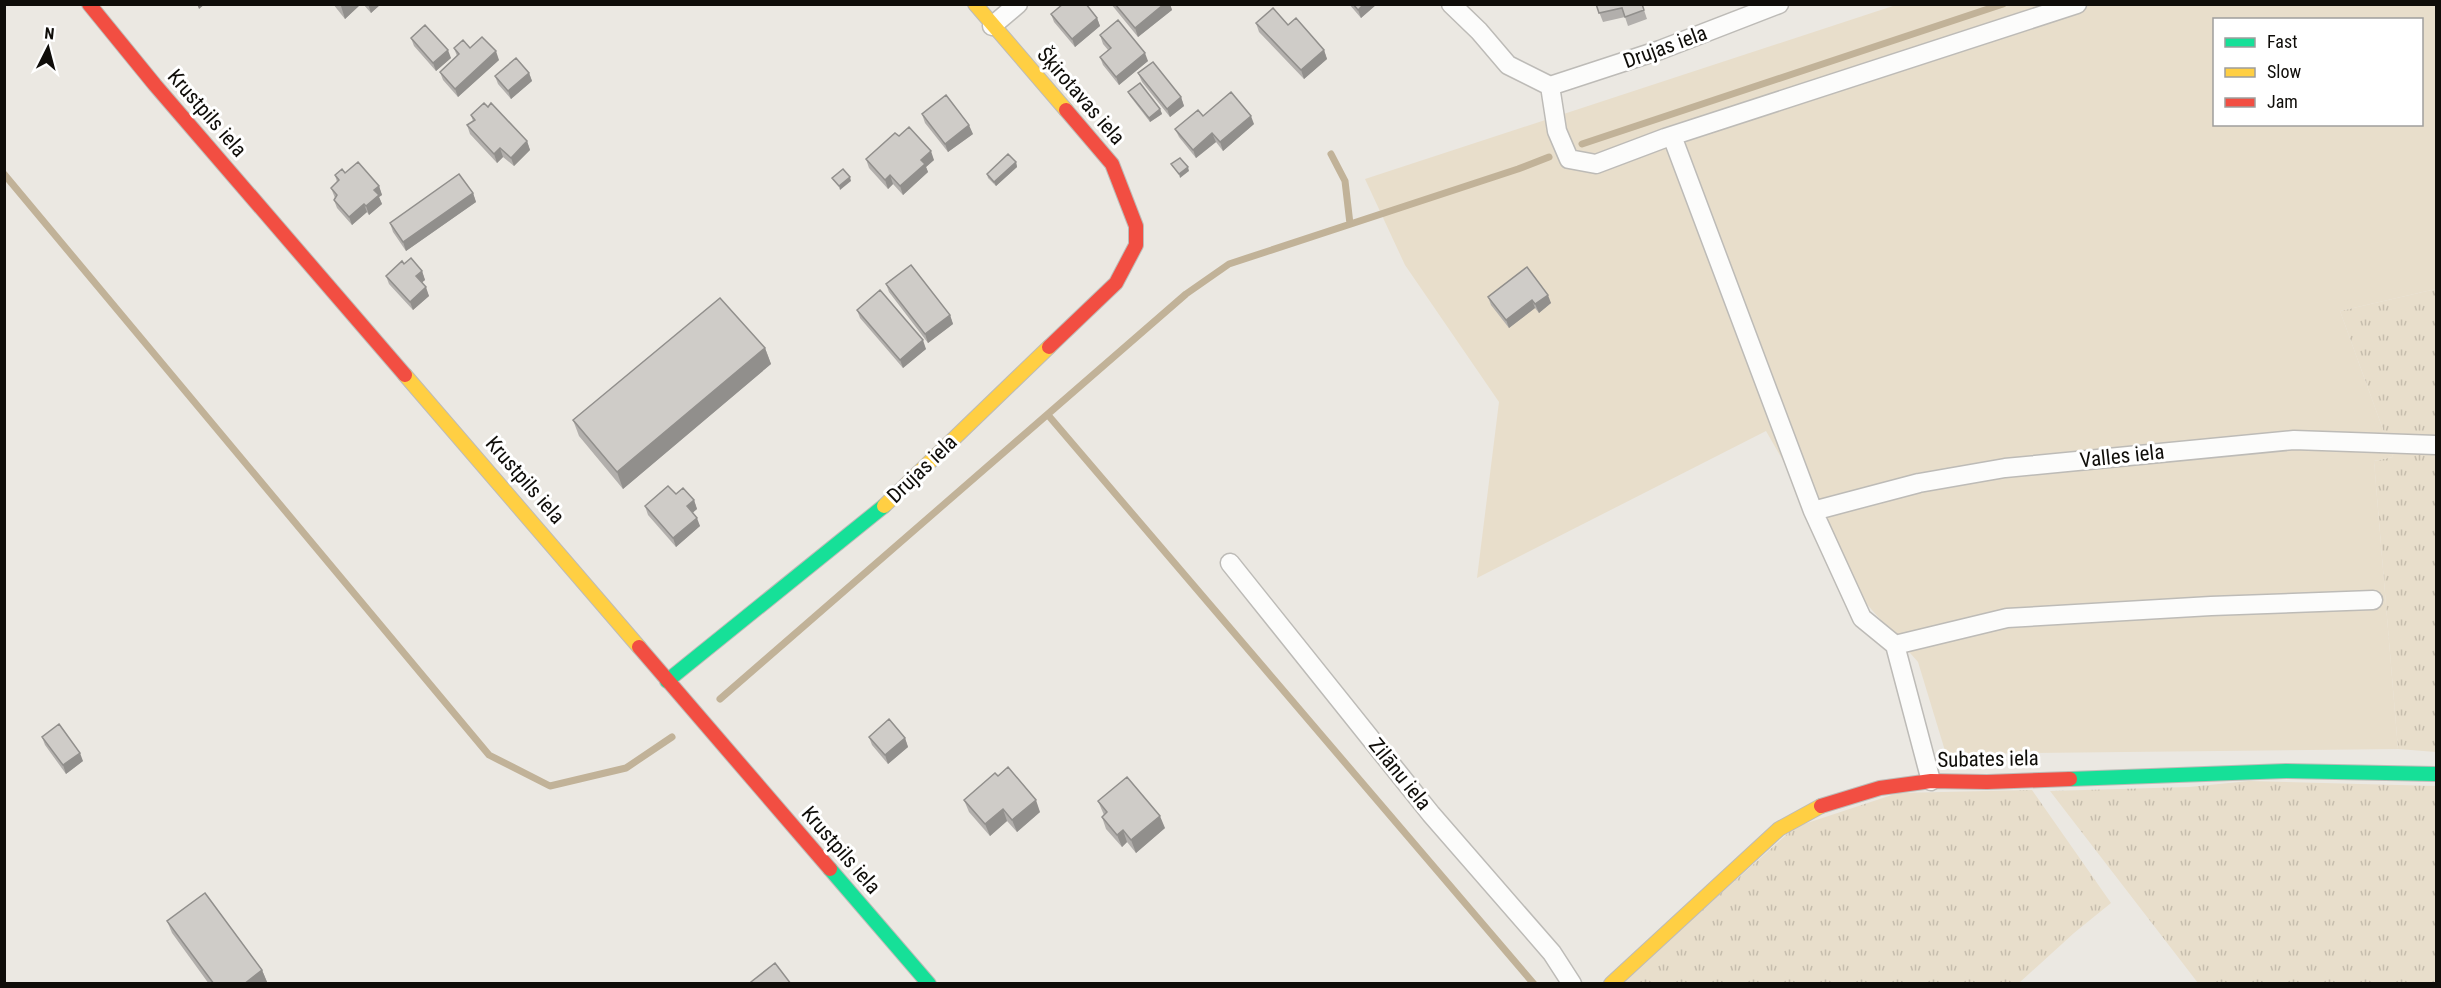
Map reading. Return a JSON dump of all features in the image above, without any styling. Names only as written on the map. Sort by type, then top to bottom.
[{"type":"street","name":"Krustpils iela","points":[[89,4],[155,85],[929,984]]},
{"type":"street","name":"Šķirotavas iela","points":[[975,4],[1112,164],[1136,226]]},
{"type":"street","points":[[992,26],[1018,4]]},
{"type":"street","points":[[1451,4],[1479,31],[1508,65],[1550,86],[1557,131],[1569,159],[1596,164],[1672,136],[2077,4]]},
{"type":"street","name":"Drujas iela","points":[[1550,86],[1660,50],[1779,4]]},
{"type":"street","points":[[1672,136],[1813,511],[1862,618],[1895,645],[1931,782]]},
{"type":"street","name":"Drujas iela","points":[[668,681],[725,632],[886,504],[1116,282],[1136,245],[1136,226]]},
{"type":"street","name":"Valles iela","points":[[1813,511],[1919,483],[2005,468],[2294,440],[2436,445]]},
{"type":"street","name":"Zilānu iela","points":[[1230,563],[1431,814],[1552,953],[1572,984]]},
{"type":"street","points":[[1895,645],[2007,618],[2211,606],[2373,600]]},
{"type":"street","name":"Subates iela","points":[[1611,984],[1779,829],[1828,803],[1880,788],[1931,782],[2286,771],[2436,774]]},
{"type":"green space","points":[[1896,5],[2436,5],[2436,289],[2340,311],[2393,457],[2374,461],[2398,749],[1946,754],[1918,662],[1864,601],[1766,431],[1477,578],[1499,402],[1405,265],[1365,179]]},
{"type":"green space","points":[[2436,289],[2436,752],[2398,749],[2374,461],[2393,457],[2340,311]]},
{"type":"green space","points":[[2249,781],[2436,786],[2436,983],[2198,983],[2050,791],[2189,787]]},
{"type":"green space","points":[[2032,790],[2111,903],[2019,983],[1620,984],[1795,827],[1898,793]]},
{"type":"building","points":[[1063,4],[1086,4],[1097,18],[1072,39],[1051,14]]},
{"type":"building","points":[[1115,4],[1164,4],[1135,28]]},
{"type":"building","points":[[1353,4],[1364,4],[1358,10]]},
{"type":"building","points":[[1596,4],[1642,4],[1644,10],[1625,17],[1622,8],[1599,13]]},
{"type":"building","points":[[1273,8],[1288,25],[1296,18],[1324,50],[1301,70],[1256,23]]},
{"type":"building","points":[[1118,20],[1145,53],[1116,77],[1100,57],[1111,48],[1100,35]]},
{"type":"building","points":[[425,25],[448,50],[433,63],[411,38]]},
{"type":"building","points":[[482,37],[496,51],[455,89],[440,72],[459,54],[454,48],[463,40],[470,48]]},
{"type":"building","points":[[516,58],[529,73],[508,91],[495,76]]},
{"type":"building","points":[[1153,62],[1181,97],[1167,109],[1138,73]]},
{"type":"building","points":[[1140,83],[1160,109],[1149,118],[1128,92]]},
{"type":"building","points":[[1231,92],[1251,116],[1220,142],[1212,133],[1193,150],[1175,129],[1198,110],[1203,116]]},
{"type":"building","points":[[946,95],[969,125],[945,144],[922,114]]},
{"type":"building","points":[[484,103],[488,107],[491,103],[527,141],[511,158],[500,148],[494,154],[467,125],[475,120],[471,115]]},
{"type":"building","points":[[909,127],[931,151],[921,160],[925,164],[900,186],[890,175],[885,180],[866,159],[895,133],[899,136]]},
{"type":"building","points":[[1008,154],[1016,162],[994,182],[987,174]]},
{"type":"building","points":[[1180,158],[1188,167],[1179,174],[1171,164]]},
{"type":"building","points":[[358,162],[379,186],[374,190],[379,195],[349,217],[334,200],[337,195],[331,188],[339,180],[335,175],[342,169],[345,173]]},
{"type":"building","points":[[843,169],[850,177],[839,186],[832,178]]},
{"type":"building","points":[[459,174],[473,193],[403,242],[390,223]]},
{"type":"building","points":[[411,258],[422,271],[416,276],[426,287],[410,302],[386,276],[402,261],[404,264]]},
{"type":"building","points":[[911,265],[950,315],[925,334],[886,284]]},
{"type":"building","points":[[1527,267],[1548,295],[1535,304],[1532,300],[1506,320],[1488,297]]},
{"type":"building","points":[[880,290],[923,340],[900,360],[857,310]]},
{"type":"building","points":[[720,298],[765,348],[617,472],[573,420]]},
{"type":"building","points":[[668,486],[676,494],[683,488],[694,500],[687,506],[697,518],[673,538],[645,506]]},
{"type":"building","points":[[889,719],[905,738],[885,755],[869,737]]},
{"type":"building","points":[[59,724],[80,753],[63,765],[42,737]]},
{"type":"building","points":[[1008,767],[1036,800],[1012,820],[1003,809],[985,824],[964,800],[995,773],[998,776]]},
{"type":"building","points":[[1127,777],[1160,816],[1131,840],[1123,830],[1117,835],[1102,817],[1107,812],[1098,801]]},
{"type":"building","points":[[205,893],[262,970],[244,984],[214,984],[167,921]]},
{"type":"building","points":[[775,963],[791,984],[752,984],[751,982]]},
{"type":"waterway","points":[[1582,144],[2003,4]]},
{"type":"waterway","points":[[1331,154],[1345,181],[1350,224]]},
{"type":"waterway","points":[[720,699],[1186,294],[1229,264],[1549,157]]},
{"type":"waterway","points":[[4,174],[489,755],[550,786],[626,768],[672,737]]},
{"type":"waterway","points":[[1048,415],[1534,984]]},
{"type":"traffic: fast","points":[[667,681],[884,506]]},
{"type":"traffic: fast","points":[[2070,779],[2286,771],[2436,774]]},
{"type":"traffic: fast","points":[[830,869],[929,984]]},
{"type":"traffic: slow","points":[[975,4],[1066,110]]},
{"type":"traffic: slow","points":[[884,506],[1049,347]]},
{"type":"traffic: slow","points":[[405,375],[639,647]]},
{"type":"traffic: slow","points":[[1611,984],[1779,829],[1821,806]]},
{"type":"traffic: jam","points":[[89,4],[155,85],[405,375]]},
{"type":"traffic: jam","points":[[1049,347],[1116,283],[1136,245],[1136,226],[1112,164],[1066,110]]},
{"type":"traffic: jam","points":[[639,647],[830,869]]},
{"type":"traffic: jam","points":[[1821,806],[1880,788],[1931,781],[1987,782],[2070,779]]}]
